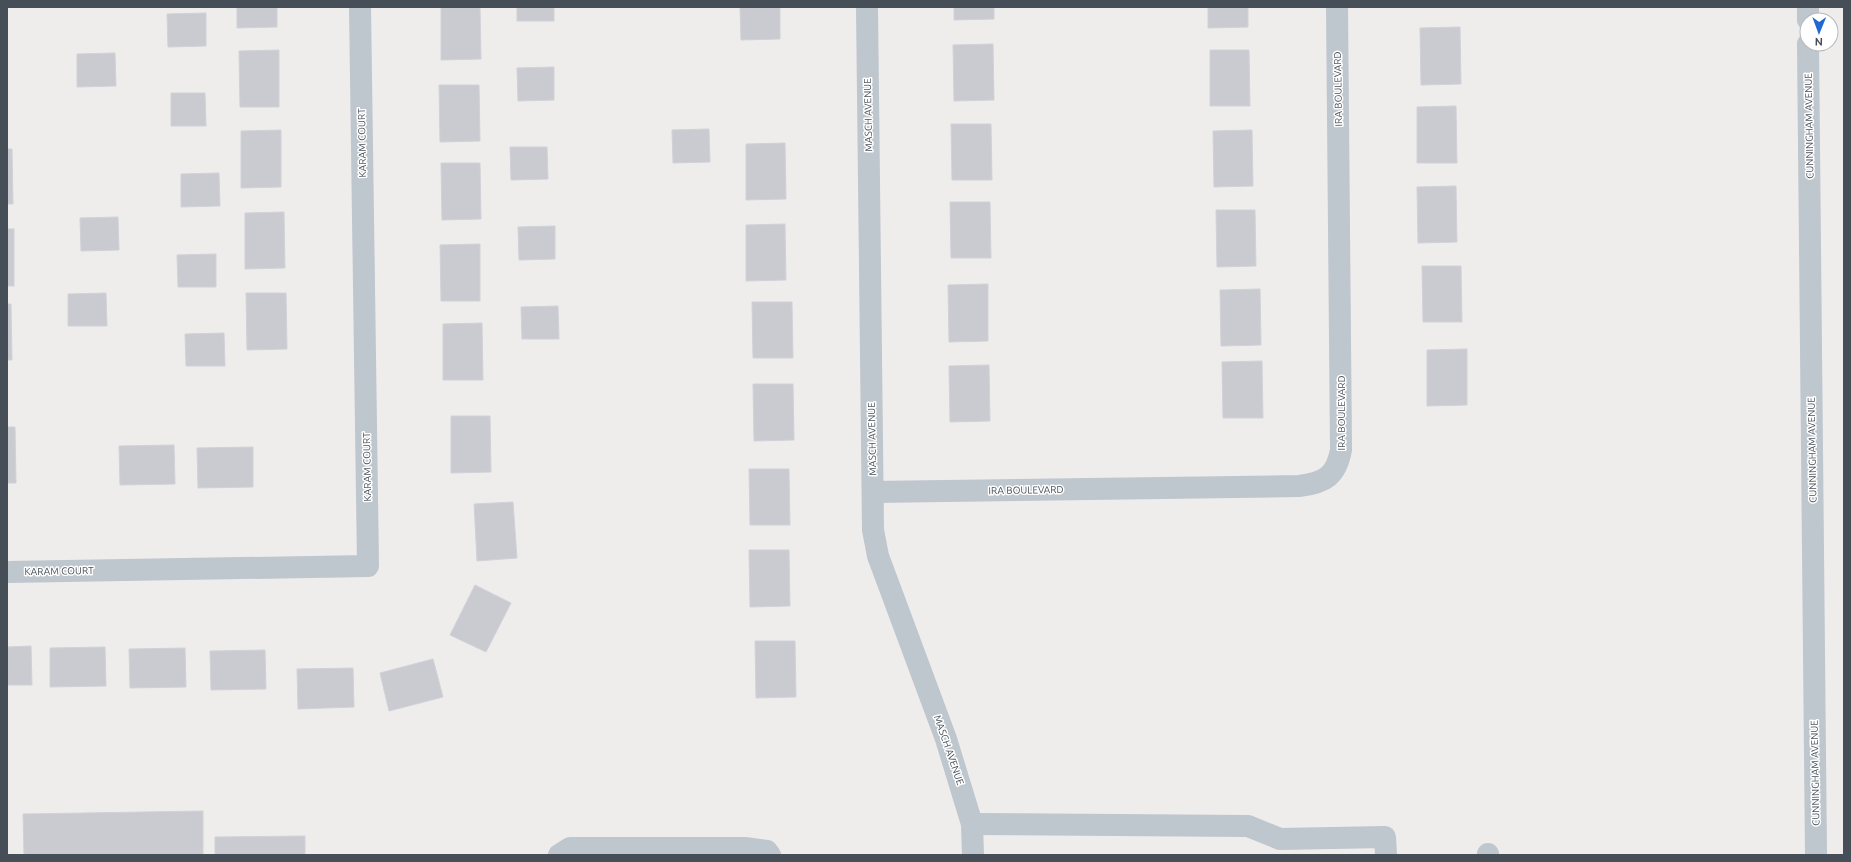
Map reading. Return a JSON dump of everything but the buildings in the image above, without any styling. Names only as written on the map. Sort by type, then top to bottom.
[{"type":"street","name":"KARAM COURT","points":[[7,572],[368,566],[360,7]]},
{"type":"street","name":"MASCH AVENUE","points":[[867,7],[873,530],[878,556],[946,739],[972,824],[973,855]]},
{"type":"street","name":"IRA BOULEVARD","points":[[873,492],[1299,486],[1314,484],[1326,479],[1333,472],[1339,461],[1341,450],[1337,7]]},
{"type":"street","name":"CUNNINGHAM AVENUE","points":[[1808,52],[1816,855]]},
{"type":"street","points":[[972,824],[1248,826],[1280,839],[1385,838],[1386,855]]},
{"type":"street","points":[[559,855],[570,848],[745,848],[767,851],[770,855]]}]
